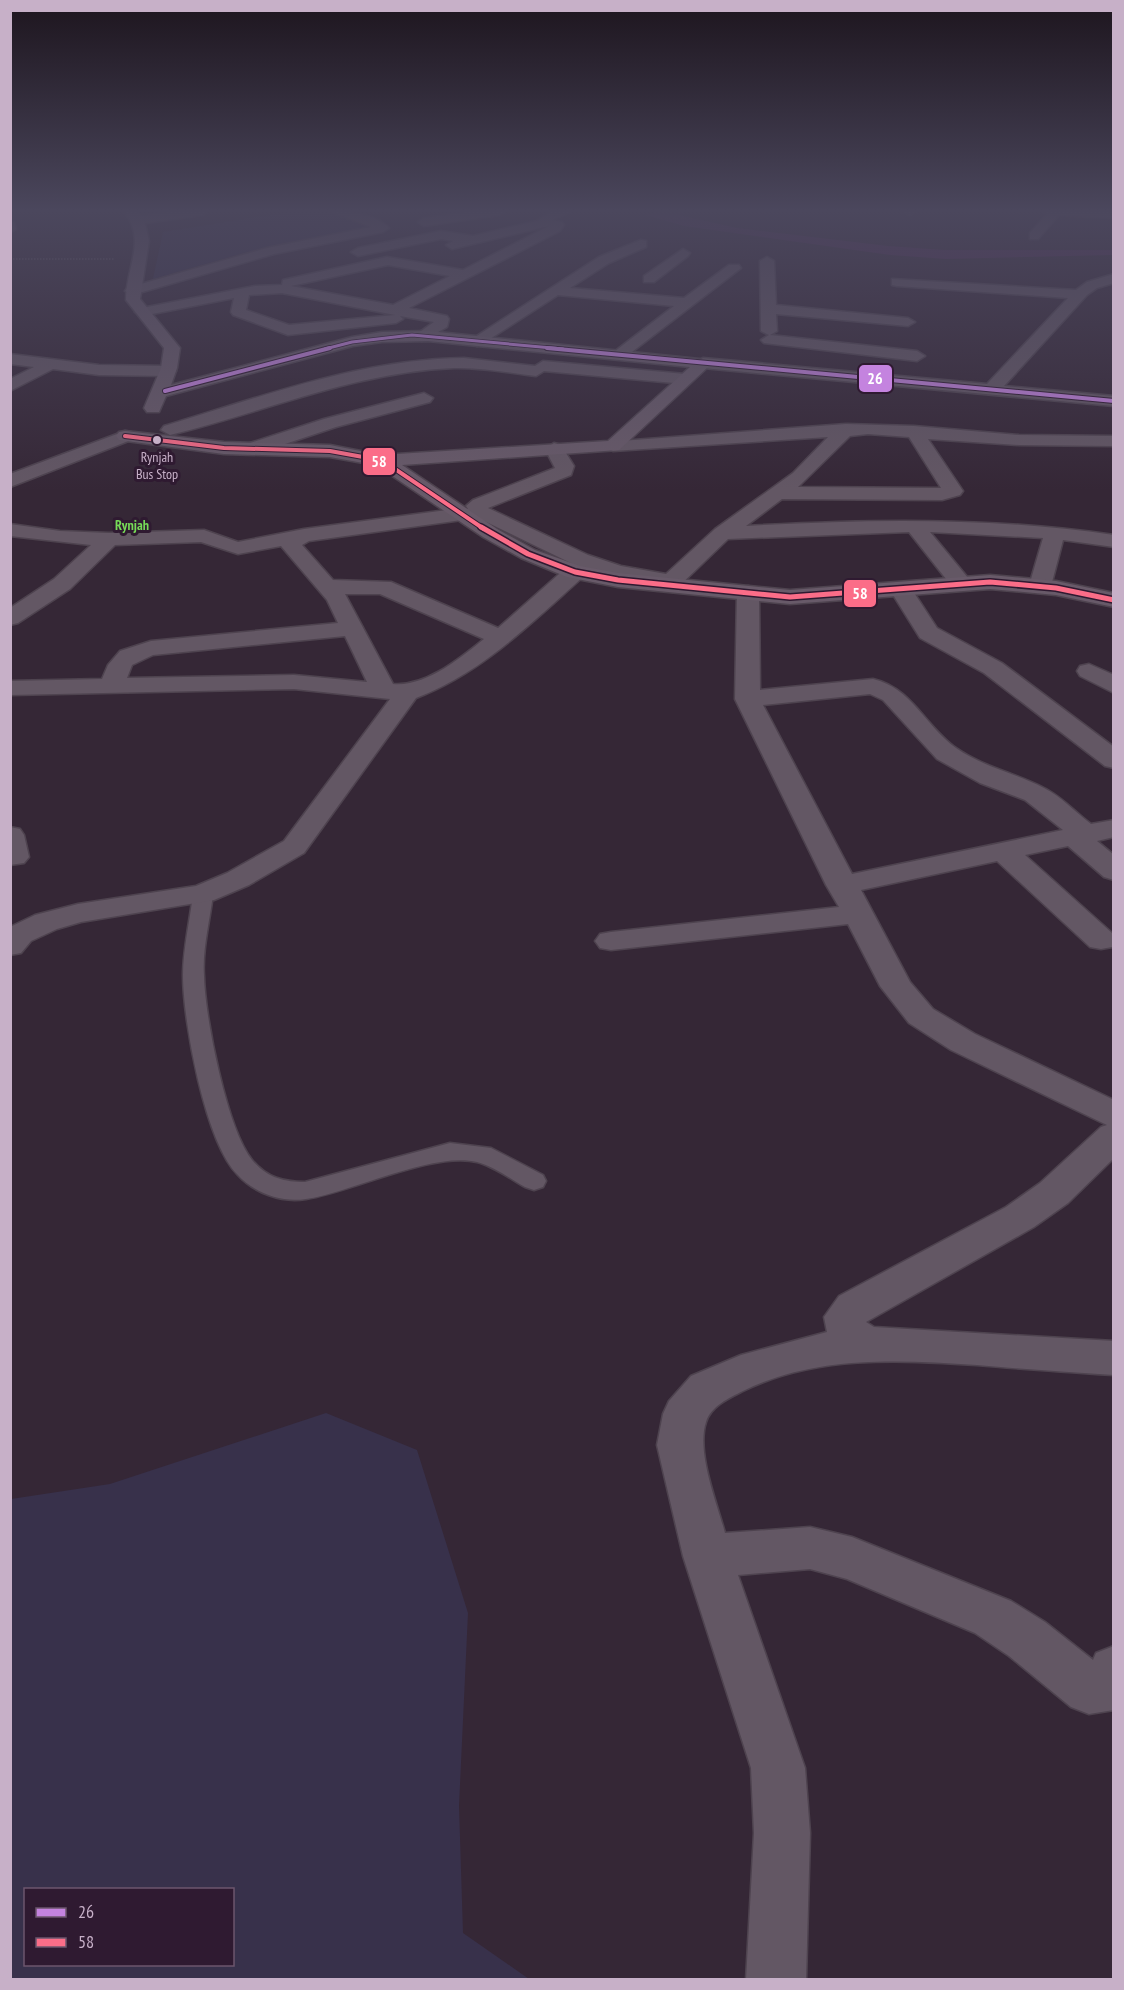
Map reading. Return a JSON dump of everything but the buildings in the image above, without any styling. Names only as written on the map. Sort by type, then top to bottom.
[{"type":"street","points":[[10,481],[141,428],[151,413],[159,393],[172,348],[168,340],[137,304]]},
{"type":"street","points":[[142,312],[183,304]]},
{"type":"street","points":[[242,304],[238,312],[288,330],[385,321],[418,313]]},
{"type":"street","points":[[369,304],[418,313],[444,322],[422,336]]},
{"type":"street","points":[[398,309],[409,304]]},
{"type":"street","points":[[477,341],[536,304]]},
{"type":"street","points":[[618,355],[686,304]]},
{"type":"street","points":[[903,304],[911,334],[932,384],[909,431]]},
{"type":"street","points":[[991,390],[1070,304]]},
{"type":"street","points":[[770,369],[768,305],[911,334]]},
{"type":"street","points":[[769,340],[911,334]]},
{"type":"street","points":[[159,393],[352,342],[382,337],[422,336],[1113,401]]},
{"type":"street","points":[[33,349],[96,358],[169,364]]},
{"type":"street","points":[[519,382],[566,350]]},
{"type":"street","points":[[10,359],[99,370],[169,364]]},
{"type":"street","points":[[170,430],[318,387],[385,372],[455,363],[685,379]]},
{"type":"street","points":[[613,446],[703,363]]},
{"type":"street","points":[[10,386],[49,365]]},
{"type":"street","points":[[251,449],[330,423],[424,398]]},
{"type":"street","points":[[151,413],[170,430],[196,445]]},
{"type":"street","points":[[669,583],[722,533],[800,477],[846,429]]},
{"type":"street","points":[[125,436],[147,436],[196,445],[330,451],[381,461],[846,429],[909,431],[1035,441],[1113,441]]},
{"type":"street","points":[[777,493],[942,494],[953,491],[909,431]]},
{"type":"street","points":[[554,449],[565,466],[564,471],[480,504],[476,507],[478,511],[580,560],[617,572],[669,583]]},
{"type":"street","points":[[381,461],[528,554],[575,572],[748,593],[821,596],[990,582],[1083,592],[1113,600]]},
{"type":"street","points":[[10,465],[34,472]]},
{"type":"street","points":[[800,477],[947,480]]},
{"type":"street","points":[[10,530],[60,537],[204,536],[238,548],[462,514]]},
{"type":"street","points":[[722,533],[915,527],[1006,528],[1055,532],[1113,541]]},
{"type":"street","points":[[915,527],[962,584]]},
{"type":"street","points":[[1040,586],[1055,532]]},
{"type":"street","points":[[10,618],[62,584],[109,538]]},
{"type":"street","points":[[293,538],[289,543],[291,547],[330,587],[396,692]]},
{"type":"street","points":[[10,688],[294,682],[396,692],[423,689],[461,667],[575,572]]},
{"type":"street","points":[[330,587],[383,587],[499,637]]},
{"type":"street","points":[[901,590],[928,633],[993,668],[1113,760]]},
{"type":"street","points":[[748,593],[746,680],[748,699],[841,885],[896,986],[921,1016],[963,1042],[1113,1115]]},
{"type":"street","points":[[112,687],[118,665],[128,656],[151,648],[354,628]]},
{"type":"street","points":[[1089,671],[1113,686]]},
{"type":"street","points":[[748,699],[862,687],[884,690],[892,695],[946,753],[990,777],[1035,794],[1092,834],[1113,871]]},
{"type":"street","points":[[10,946],[20,934],[46,922],[78,913],[203,894],[238,879],[294,847],[313,823],[396,692]]},
{"type":"street","points":[[841,885],[1092,834]]},
{"type":"street","points":[[1004,852],[1101,940]]},
{"type":"street","points":[[611,941],[857,914]]},
{"type":"street","points":[[865,1344],[846,1329],[845,1317],[854,1307],[1020,1217],[1054,1193],[1113,1136]]},
{"type":"street","points":[[777,1980],[782,1833],[778,1768],[707,1556],[680,1445],[685,1414],[706,1389],[741,1371],[816,1350],[865,1344],[909,1344],[1113,1358]]},
{"type":"street","points":[[707,1556],[810,1548],[852,1559],[993,1617],[1027,1638],[1089,1689],[1108,1687],[1113,1670]]},
{"type":"lane","points":[[203,894],[193,974],[197,1014],[208,1071],[228,1142],[245,1168],[276,1190],[305,1191],[450,1151],[483,1154],[506,1164],[534,1181]]},
{"type":"shaded area","points":[[326,1413],[417,1450],[468,1613],[459,1806],[463,1933],[529,1979],[11,1979],[11,1499],[110,1484]]},
{"type":"transit line","name":"26","points":[[165,391],[352,342],[412,335],[1114,401]]},
{"type":"transit line","name":"58","points":[[125,436],[224,448],[330,451],[374,459],[395,469],[490,533],[528,554],[575,572],[618,580],[790,597],[831,596],[990,582],[1056,588],[1114,600]]},
{"type":"place","name":"Rynjah Bus Stop","points":[[157,440]]},
{"type":"district","name":"Rynjah","points":[[132,525]]}]
